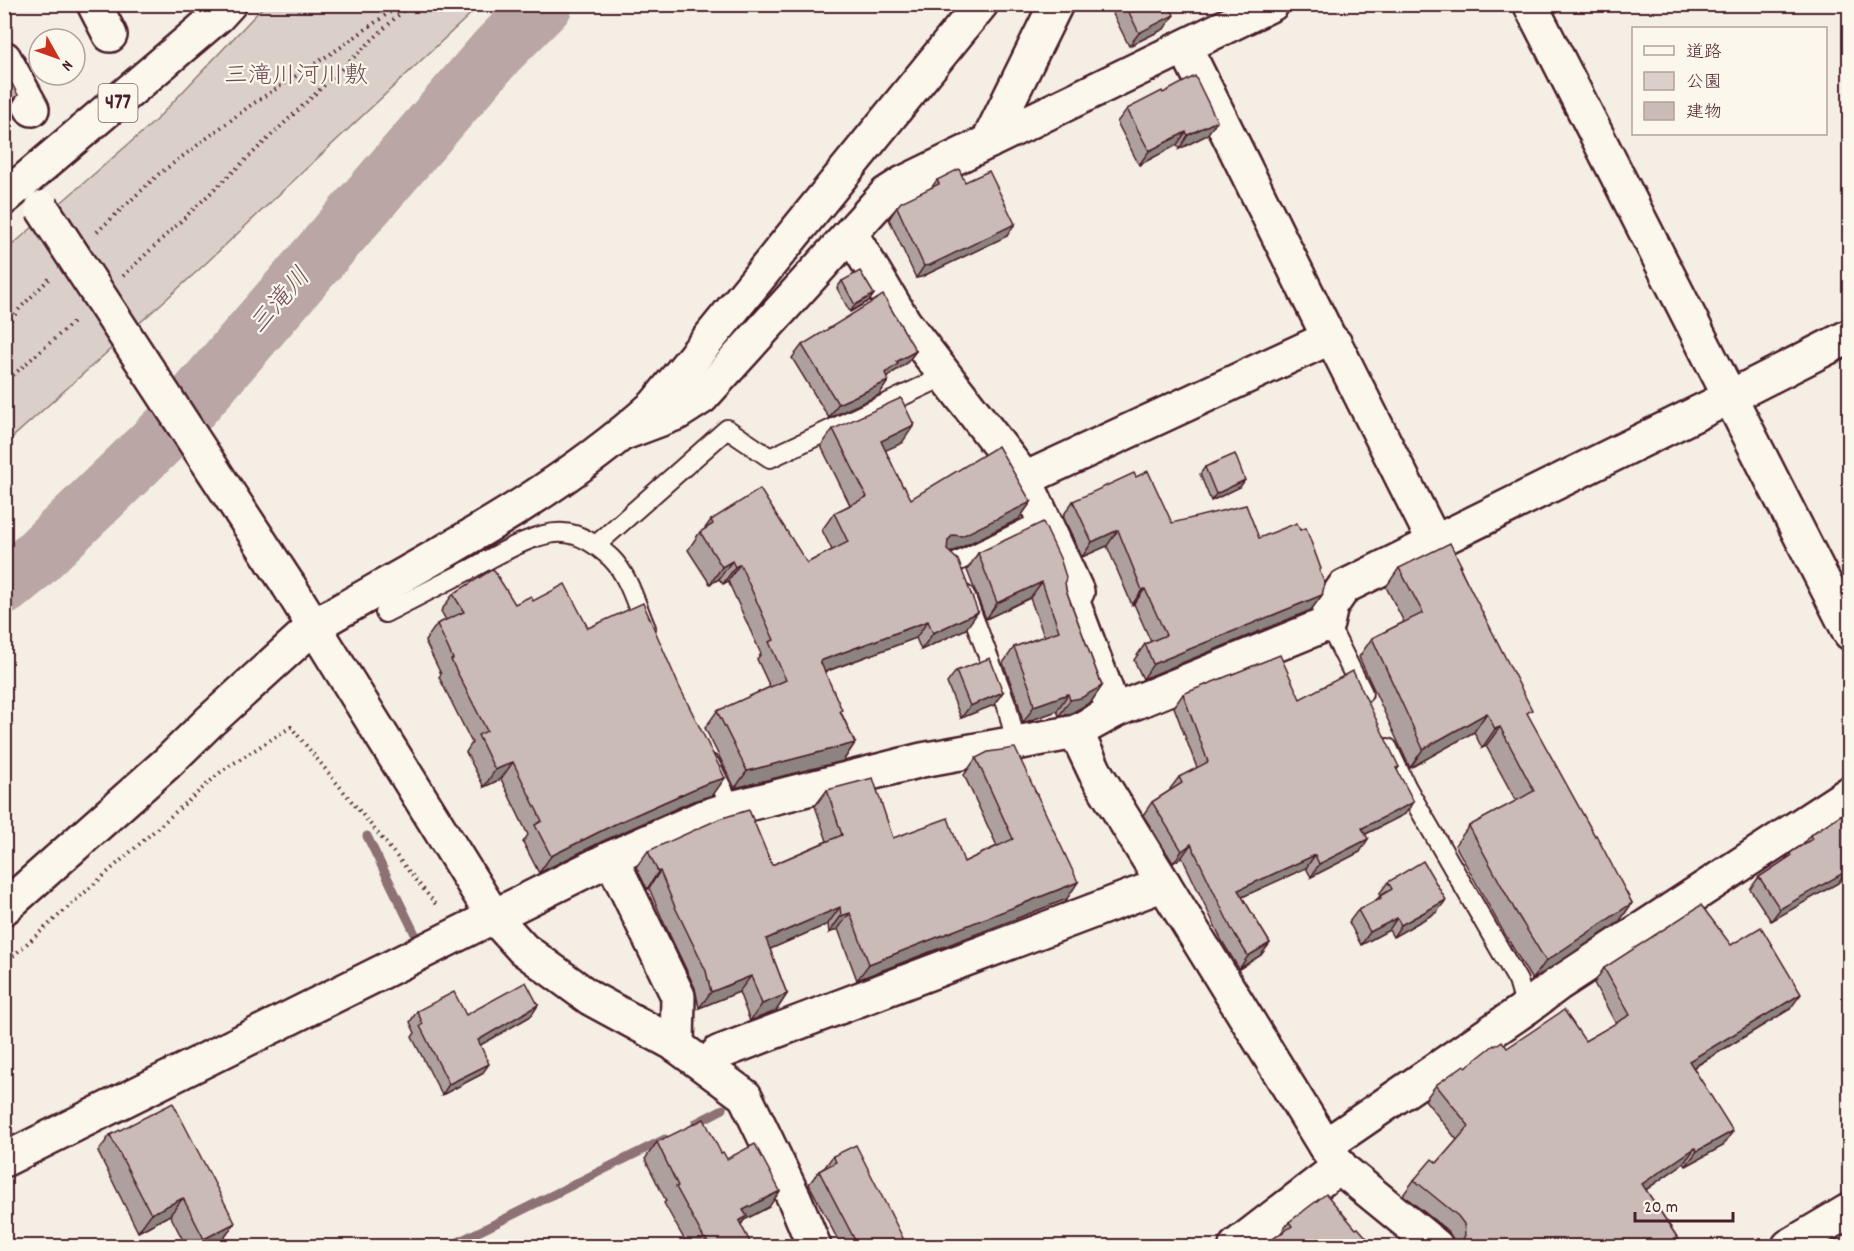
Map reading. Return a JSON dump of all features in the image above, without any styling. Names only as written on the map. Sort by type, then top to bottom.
[{"type":"main road","points":[[94,4],[110,35]]},
{"type":"main road","name":"477","points":[[24,196],[229,4]]},
{"type":"main road","points":[[4,908],[167,763],[314,626],[517,508],[624,434],[656,405],[981,4]]},
{"type":"main road","points":[[988,142],[1056,4]]},
{"type":"main road","points":[[624,434],[677,413],[702,397],[886,194],[903,183],[1272,4]]},
{"type":"main road","points":[[1530,4],[1850,633]]},
{"type":"main road","points":[[1185,47],[1329,338],[1335,344],[1435,543]]},
{"type":"main road","points":[[4,57],[32,109]]},
{"type":"main road","points":[[24,196],[289,586],[494,917],[523,949],[590,998],[677,1046],[745,1096],[795,1200],[813,1246]]},
{"type":"main road","points":[[851,234],[904,322],[1025,479],[1077,592],[1072,600],[1114,711]]},
{"type":"main road","points":[[4,1160],[611,858],[701,818],[732,808],[922,760],[1076,732],[1114,711],[1327,624],[1331,606],[1344,586],[1850,336]]},
{"type":"main road","points":[[1025,479],[1329,338]]},
{"type":"main road","points":[[1076,732],[1095,772],[1342,1170],[1436,1246]]},
{"type":"main road","points":[[1236,1246],[1333,1156],[1558,984],[1850,793]]},
{"type":"main road","points":[[611,858],[678,996],[677,1046]]},
{"type":"main road","points":[[708,1067],[718,1053],[1164,884]]},
{"type":"main road","points":[[1789,1246],[1850,1210]]},
{"type":"lane","points":[[596,545],[727,429],[770,458],[945,376]]},
{"type":"lane","points":[[1017,743],[1007,706],[955,570],[947,564],[1045,519]]},
{"type":"lane","points":[[385,613],[513,546],[544,534],[564,532],[584,538],[596,545],[621,570],[651,639]]},
{"type":"lane","points":[[1327,624],[1369,706]]},
{"type":"lane","points":[[1382,735],[1407,788],[1518,981],[1526,1008]]},
{"type":"lane","points":[[702,748],[732,808]]},
{"type":"path","points":[[93,236],[159,174],[251,105],[405,4]]},
{"type":"path","points":[[122,277],[410,4]]},
{"type":"path","points":[[4,328],[20,308],[52,276]]},
{"type":"path","points":[[4,383],[79,318]]},
{"type":"path","points":[[4,964],[223,770],[291,727],[460,934]]},
{"type":"green space","name":"三滝川河川敷","points":[[265,5],[480,5],[203,266],[5,444],[4,252],[154,122]]},
{"type":"building","points":[[1125,4],[1170,4],[1174,15],[1139,33]]},
{"type":"building","points":[[1195,76],[1217,121],[1188,135],[1186,132],[1149,151],[1127,109]]},
{"type":"building","points":[[4,82],[12,84],[18,95],[4,109]]},
{"type":"building","points":[[959,169],[965,182],[989,171],[1015,224],[924,266],[897,207],[901,202],[939,184],[937,180]]},
{"type":"building","points":[[860,271],[874,294],[855,305],[842,281]]},
{"type":"building","points":[[883,295],[916,351],[896,362],[898,364],[885,373],[888,381],[838,404],[802,345]]},
{"type":"building","points":[[901,398],[914,425],[881,441],[911,499],[998,446],[1031,502],[962,536],[953,535],[948,540],[947,550],[958,560],[978,612],[933,633],[928,621],[820,661],[855,743],[747,771],[717,711],[786,680],[769,642],[774,640],[740,564],[735,567],[732,561],[722,567],[700,532],[713,524],[711,520],[760,489],[807,563],[848,542],[834,513],[867,497],[833,429]]},
{"type":"building","points":[[1235,454],[1245,480],[1216,494],[1205,467]]},
{"type":"building","points":[[1148,471],[1172,523],[1246,505],[1259,538],[1297,523],[1300,530],[1306,528],[1325,583],[1322,595],[1153,664],[1145,644],[1166,635],[1145,589],[1142,590],[1118,530],[1092,542],[1073,501],[1134,473],[1136,477]]},
{"type":"building","points":[[1043,522],[1060,558],[1066,577],[1066,590],[1102,686],[1081,698],[1070,700],[1068,694],[1034,706],[1014,647],[1059,631],[1042,582],[997,603],[978,553]]},
{"type":"building","points":[[1450,543],[1461,565],[1459,566],[1532,710],[1527,713],[1632,903],[1546,961],[1469,826],[1534,791],[1500,727],[1495,729],[1487,713],[1423,749],[1372,638],[1423,613],[1399,568]]},
{"type":"building","points":[[493,569],[515,604],[531,596],[533,601],[565,584],[588,628],[643,603],[679,686],[725,778],[705,784],[615,824],[551,856],[535,825],[542,821],[513,762],[495,770],[478,735],[487,731],[451,660],[453,659],[437,624],[464,612],[453,594]]},
{"type":"building","points":[[1280,655],[1300,699],[1353,671],[1399,767],[1396,768],[1414,802],[1362,828],[1368,839],[1319,864],[1315,855],[1238,890],[1270,943],[1248,956],[1231,928],[1191,844],[1182,851],[1152,802],[1182,783],[1179,777],[1208,762],[1183,694]]},
{"type":"building","points":[[990,658],[1003,692],[970,706],[956,671]]},
{"type":"building","points":[[1015,748],[1078,882],[869,964],[850,913],[841,916],[840,907],[766,939],[787,994],[762,1004],[751,976],[711,992],[706,971],[660,871],[658,872],[648,851],[719,819],[749,810],[772,865],[842,835],[827,790],[873,778],[893,838],[948,818],[964,862],[1013,839],[976,758],[988,752]]},
{"type":"building","points":[[1850,809],[1850,864],[1845,867],[1847,871],[1780,909],[1759,877],[1812,839],[1810,835]]},
{"type":"building","points":[[1423,861],[1446,900],[1401,925],[1397,918],[1370,932],[1358,910],[1381,898],[1380,896],[1392,889],[1388,882]]},
{"type":"building","points":[[1701,905],[1731,945],[1761,927],[1801,994],[1689,1061],[1733,1131],[1697,1151],[1695,1148],[1642,1184],[1683,1246],[1456,1246],[1461,1243],[1465,1235],[1464,1224],[1458,1216],[1414,1180],[1432,1159],[1437,1163],[1469,1126],[1436,1085],[1464,1065],[1466,1067],[1494,1045],[1502,1041],[1507,1048],[1564,1010],[1585,1041],[1630,1015],[1604,968]]},
{"type":"building","points":[[526,982],[538,1005],[478,1040],[489,1064],[449,1084],[420,1026],[423,1024],[417,1011],[454,992],[466,1015]]},
{"type":"building","points":[[173,1103],[235,1223],[204,1239],[183,1198],[151,1214],[110,1135]]},
{"type":"building","points":[[704,1119],[721,1153],[723,1152],[727,1159],[755,1144],[780,1191],[743,1210],[747,1216],[739,1221],[752,1246],[710,1246],[676,1187],[678,1186],[657,1142]]},
{"type":"building","points":[[856,1145],[907,1246],[858,1246],[819,1171],[836,1162],[833,1156]]},
{"type":"building","points":[[1326,1194],[1374,1246],[1262,1246],[1292,1226],[1289,1222]]},
{"type":"building","points":[[1428,1240],[1438,1246],[1422,1246]]},
{"type":"waterway","name":"三滝川","points":[[4,586],[26,568],[171,428],[498,50],[544,4]]},
{"type":"waterway","points":[[367,836],[418,940]]},
{"type":"waterway","points":[[696,1123],[723,1109]]},
{"type":"waterway","points":[[450,1246],[665,1139]]}]
